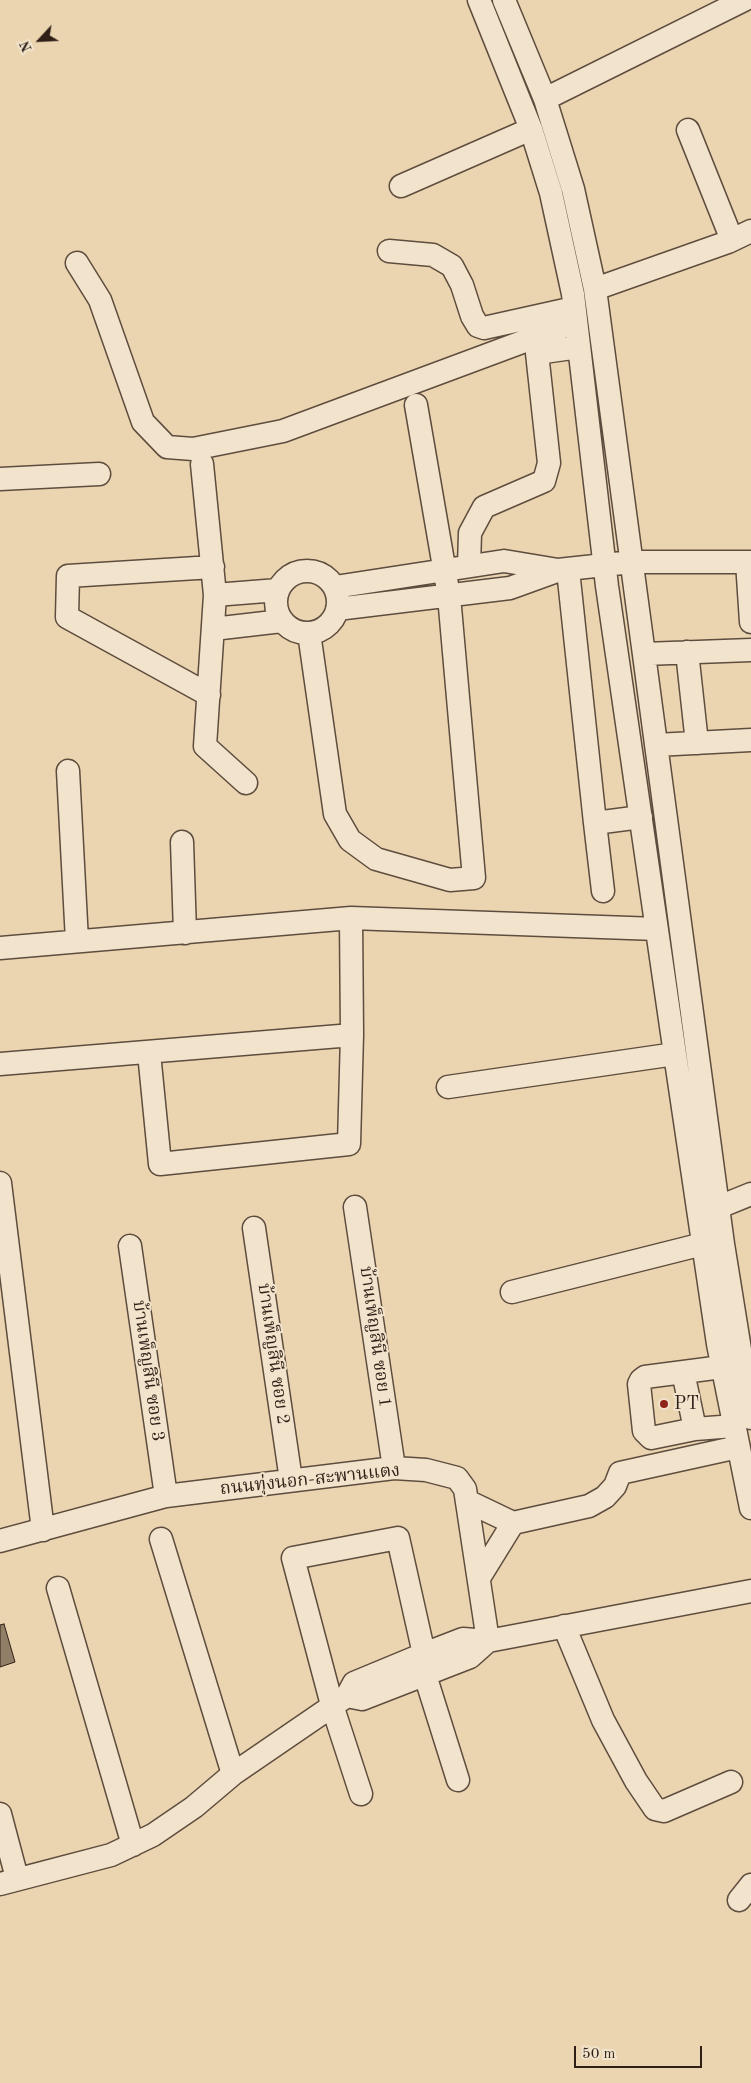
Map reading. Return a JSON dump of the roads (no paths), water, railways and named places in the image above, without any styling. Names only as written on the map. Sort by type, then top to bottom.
[{"type":"street","points":[[479,0],[530,129],[551,193],[575,315],[604,565],[703,1244],[722,1366],[741,1430]]},
{"type":"street","points":[[504,0],[545,99],[573,189],[595,290],[719,1207],[744,1328],[741,1430],[751,1508]]},
{"type":"street","points":[[545,99],[744,0]]},
{"type":"street","points":[[401,186],[530,129]]},
{"type":"street","points":[[595,290],[742,235],[688,130]]},
{"type":"street","points":[[388,251],[433,255],[452,266],[462,285],[472,316],[478,326],[484,328],[575,315]]},
{"type":"street","points":[[77,263],[100,300],[143,422],[167,447],[193,449],[283,431],[575,315]]},
{"type":"street","points":[[469,566],[470,533],[484,507],[544,482],[549,464],[537,353],[579,347]]},
{"type":"street","points":[[309,633],[335,814],[350,840],[376,859],[450,880],[474,878],[449,596],[416,405]]},
{"type":"street","points":[[202,464],[215,595],[205,746],[246,783]]},
{"type":"street","points":[[0,479],[99,474]]},
{"type":"street","points":[[335,587],[504,561],[563,570]]},
{"type":"street","points":[[337,610],[510,588],[563,570],[604,565],[632,562],[749,562],[751,622]]},
{"type":"street","points":[[209,695],[67,617],[68,576],[213,567]]},
{"type":"street","points":[[301,570],[314,571],[326,577],[335,587],[339,598],[337,610],[332,621],[322,630],[309,633],[290,628],[282,621],[276,606],[278,590],[291,574],[301,570]]},
{"type":"street","points":[[563,570],[603,891]]},
{"type":"street","points":[[215,595],[278,590]]},
{"type":"street","points":[[213,629],[282,621]]},
{"type":"street","points":[[644,654],[751,650]]},
{"type":"street","points":[[687,652],[697,743]]},
{"type":"street","points":[[656,745],[751,740]]},
{"type":"street","points":[[68,771],[77,941]]},
{"type":"street","points":[[595,823],[641,817]]},
{"type":"street","points":[[182,842],[185,933]]},
{"type":"street","points":[[0,948],[351,918],[657,929]]},
{"type":"street","points":[[149,1053],[160,1164],[348,1144],[352,1035],[351,918]]},
{"type":"street","points":[[0,1064],[352,1035]]},
{"type":"street","points":[[448,1087],[675,1054]]},
{"type":"street","points":[[0,1182],[43,1530]]},
{"type":"street","points":[[719,1207],[751,1194]]},
{"type":"street","name":"บ้านเพ็ญสินี ซอย 1","points":[[355,1207],[394,1468]]},
{"type":"street","name":"บ้านเพ็ญสินี ซอย 2","points":[[254,1228],[291,1480]]},
{"type":"street","points":[[512,1292],[703,1244]]},
{"type":"street","name":"บ้านเพ็ญสินี ซอย 3","points":[[130,1246],[166,1496]]},
{"type":"street","points":[[722,1366],[645,1377],[641,1380],[639,1384],[644,1431],[651,1438],[695,1429],[741,1430]]},
{"type":"street","points":[[683,1372],[695,1429]]},
{"type":"street","points":[[467,1501],[513,1523],[589,1506],[605,1497],[616,1486],[620,1473],[741,1430]]},
{"type":"street","name":"ถนนทุ่งนอก-สะพานแตง","points":[[0,1541],[166,1496],[394,1468],[426,1470],[457,1478],[465,1489],[488,1641]]},
{"type":"street","points":[[479,1578],[513,1523]]},
{"type":"street","points":[[361,1794],[340,1701],[293,1558],[398,1538],[425,1664],[458,1780]]},
{"type":"street","points":[[161,1539],[233,1774]]},
{"type":"street","points":[[58,1588],[133,1845]]},
{"type":"street","points":[[0,1814],[9,1881],[70,1867],[111,1855],[172,1823],[233,1774],[340,1701],[354,1683],[425,1664],[463,1639],[488,1641],[751,1591]]},
{"type":"street","points":[[564,1626],[603,1720],[636,1781],[656,1809],[664,1811],[732,1782]]},
{"type":"place","name":"PT","points":[[664,1404]]}]
